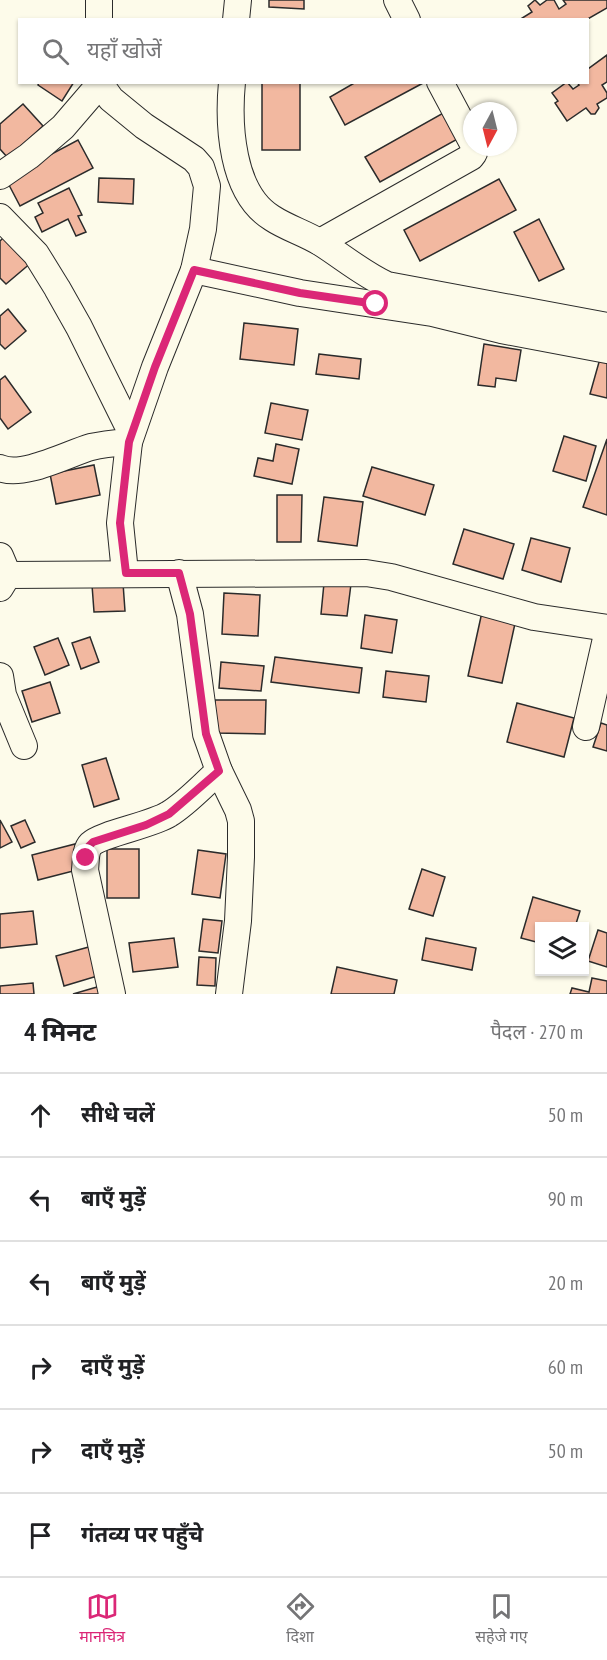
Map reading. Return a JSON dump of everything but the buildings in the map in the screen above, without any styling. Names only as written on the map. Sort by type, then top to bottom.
[{"type":"street","points":[[99,0],[99,18]]},
{"type":"street","points":[[236,18],[238,0]]},
{"type":"street","points":[[397,0],[406,18]]},
{"type":"street","points":[[0,176],[63,127],[99,84]]},
{"type":"street","points":[[101,84],[111,99],[144,126],[194,159],[201,167],[207,186],[207,205],[194,270],[130,437],[120,523],[126,573]]},
{"type":"street","points":[[232,84],[232,140],[236,159],[249,194],[270,217],[320,242],[361,271],[387,285],[607,326]]},
{"type":"street","points":[[441,84],[463,125]]},
{"type":"street","points":[[320,242],[472,156]]},
{"type":"street","points":[[0,217],[36,254],[57,288],[79,327],[130,437]]},
{"type":"street","points":[[194,270],[300,293],[432,313],[492,328],[607,350]]},
{"type":"street","points":[[2,475],[130,437]]},
{"type":"street","points":[[3,573],[366,573],[401,580],[534,617],[607,628]]},
{"type":"street","points":[[179,573],[190,614],[206,734],[219,771],[238,810],[242,832],[238,921],[229,994]]},
{"type":"street","points":[[586,727],[607,634]]},
{"type":"street","points":[[0,676],[3,695],[24,746]]},
{"type":"street","points":[[112,994],[86,870],[89,846],[98,839],[146,825],[169,814],[219,771]]},
{"type":"route","points":[[86,858],[89,846],[93,842],[146,825],[169,814],[219,771],[206,734],[188,600],[179,573],[126,573],[120,523],[131,432],[194,270],[300,293],[376,304]]}]
